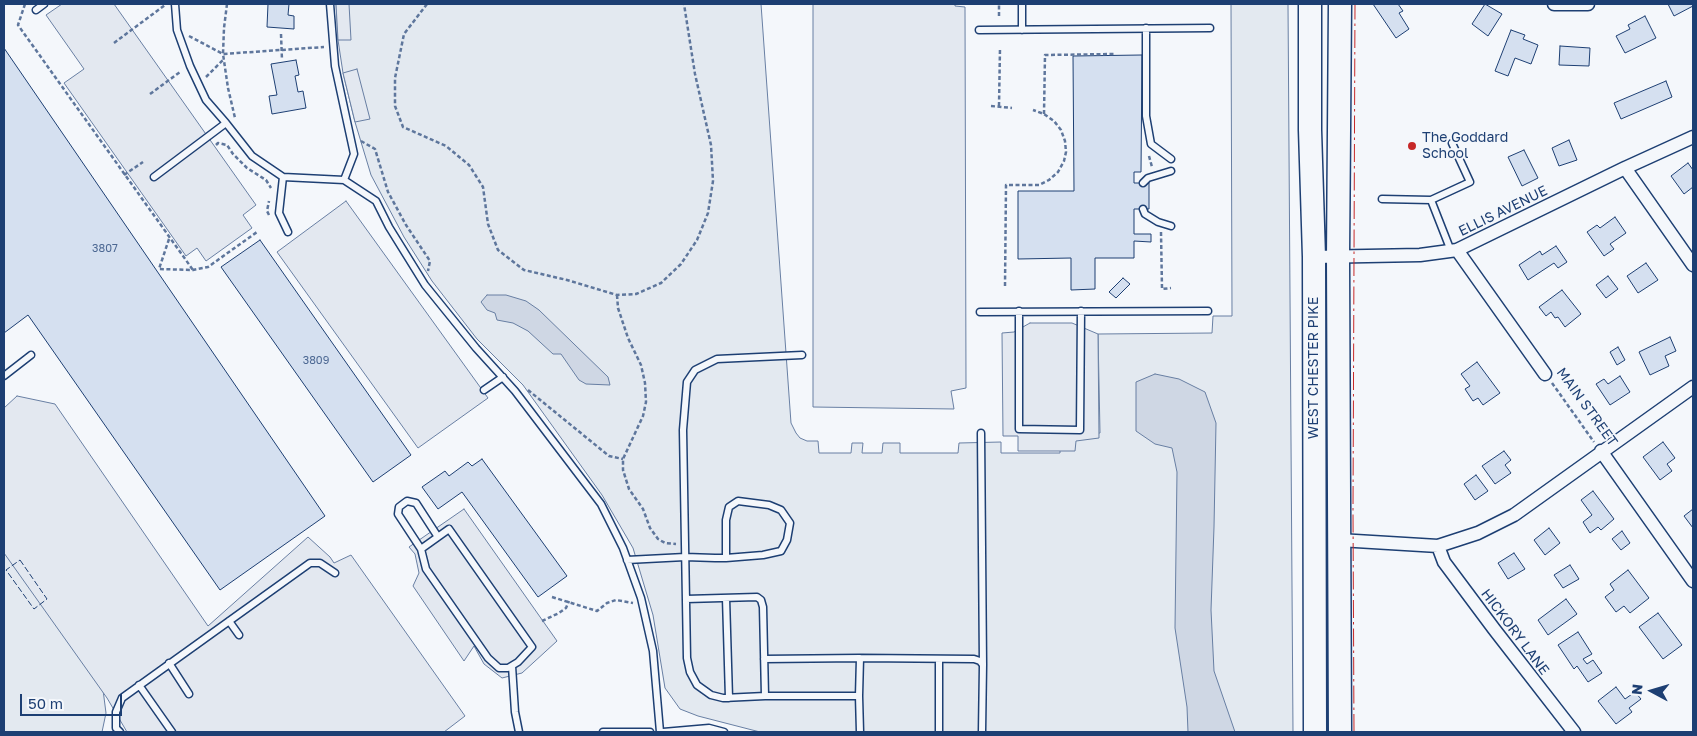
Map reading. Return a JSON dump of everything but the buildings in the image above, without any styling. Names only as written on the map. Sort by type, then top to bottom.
[{"type":"highway","name":"WEST CHESTER PIKE","points":[[1340,4],[1338,257],[1340,732]]},
{"type":"highway","name":"WEST CHESTER PIKE","points":[[1310,7],[1310,130],[1314,257],[1315,732]]},
{"type":"street","points":[[1554,4],[1588,4]]},
{"type":"street","name":"ELLIS AVENUE","points":[[1314,257],[1420,255],[1454,250],[1693,137]]},
{"type":"street","points":[[1625,168],[1693,265]]},
{"type":"street","name":"MAIN STREET","points":[[1454,250],[1545,374]]},
{"type":"street","points":[[1339,540],[1438,546],[1478,533],[1514,515],[1693,387]]},
{"type":"street","name":"MAIN STREET","points":[[1601,451],[1693,581]]},
{"type":"street","name":"HICKORY LANE","points":[[1438,546],[1444,562],[1574,732]]},
{"type":"lane","points":[[36,10],[44,4]]},
{"type":"lane","points":[[175,4],[177,30],[190,66],[206,100],[252,156],[282,177],[344,180],[376,201],[389,227],[425,285],[476,348],[511,386],[601,504],[623,548],[642,604],[653,651],[662,732],[709,728],[724,732]]},
{"type":"lane","points":[[330,4],[335,66],[354,154],[344,180]]},
{"type":"lane","points":[[1022,4],[1022,30]]},
{"type":"lane","points":[[1146,28],[1146,116],[1150,144],[1171,158]]},
{"type":"lane","points":[[979,30],[1210,28]]},
{"type":"lane","points":[[154,177],[226,123]]},
{"type":"lane","points":[[1382,199],[1431,200],[1470,182],[1452,143]]},
{"type":"lane","points":[[1144,183],[1154,176],[1171,171]]},
{"type":"lane","points":[[282,177],[279,213],[288,232]]},
{"type":"lane","points":[[1431,200],[1454,250]]},
{"type":"lane","points":[[1143,209],[1145,214],[1158,222],[1171,226]]},
{"type":"lane","points":[[1020,312],[1019,429],[1080,430],[1081,311]]},
{"type":"lane","points":[[980,312],[1208,311]]},
{"type":"lane","points":[[802,355],[717,359],[695,370],[687,382],[683,430],[687,658],[690,672],[697,685],[711,695],[729,698],[859,696]]},
{"type":"lane","points":[[4,376],[31,356]]},
{"type":"lane","points":[[484,390],[503,378]]},
{"type":"lane","points":[[981,433],[982,732]]},
{"type":"lane","points":[[421,549],[438,537],[449,529],[532,648],[518,662],[508,668],[499,668],[488,658],[426,569],[421,549],[398,514],[400,507],[407,501],[416,503],[438,537]]},
{"type":"lane","points":[[627,560],[685,557],[726,558],[763,556],[781,551],[787,540],[790,523],[781,510],[769,505],[738,501],[729,507],[726,520],[726,558]]},
{"type":"lane","points":[[120,732],[116,728],[116,712],[122,698],[139,685],[310,563],[320,563],[335,573]]},
{"type":"lane","points":[[686,599],[757,597],[761,600],[763,607],[765,696]]},
{"type":"lane","points":[[726,598],[729,698]]},
{"type":"lane","points":[[229,621],[239,635]]},
{"type":"lane","points":[[860,658],[860,732]]},
{"type":"lane","points":[[764,659],[974,659],[980,661],[982,665]]},
{"type":"lane","points":[[939,659],[939,732]]},
{"type":"lane","points":[[169,663],[189,694]]},
{"type":"lane","points":[[512,666],[515,712],[519,732]]},
{"type":"lane","points":[[139,685],[172,732]]},
{"type":"lane","points":[[603,732],[650,732]]},
{"type":"path","points":[[25,4],[18,25],[124,176],[193,270]]},
{"type":"path","points":[[227,4],[223,54],[236,123]]},
{"type":"path","points":[[427,4],[404,34],[395,78],[395,106],[403,127],[446,146],[469,165],[482,187],[488,224],[498,250],[524,270],[567,280],[617,295],[636,294],[661,283],[681,264],[696,240],[708,213],[713,181],[711,146],[695,74],[684,4]]},
{"type":"path","points":[[999,4],[999,16]]},
{"type":"path","points":[[114,43],[165,5]]},
{"type":"path","points":[[177,30],[223,54],[333,46]]},
{"type":"path","points":[[281,34],[282,60]]},
{"type":"path","points":[[999,106],[1000,48]]},
{"type":"path","points":[[1044,114],[1046,55],[1114,54]]},
{"type":"path","points":[[199,85],[224,58]]},
{"type":"path","points":[[150,94],[180,72]]},
{"type":"path","points":[[991,106],[1012,108]]},
{"type":"path","points":[[1005,286],[1006,185],[1039,185],[1049,180],[1058,172],[1064,162],[1065,141],[1061,130],[1054,121],[1044,114],[1033,110]]},
{"type":"path","points":[[350,136],[375,149],[388,192],[406,225],[430,261],[425,285]]},
{"type":"path","points":[[211,148],[218,143],[226,145],[247,168],[266,180],[271,188],[270,194]]},
{"type":"path","points":[[1148,154],[1153,166],[1151,170]]},
{"type":"path","points":[[124,176],[143,162]]},
{"type":"path","points":[[270,199],[267,211],[271,223]]},
{"type":"path","points":[[1161,230],[1162,288],[1171,288]]},
{"type":"path","points":[[169,239],[159,269],[193,270],[208,267],[257,232]]},
{"type":"path","points":[[617,295],[618,308],[628,338],[641,365],[646,383],[646,402],[643,416],[623,459],[623,470],[629,489],[643,509],[650,528],[658,539],[664,543],[685,544]]},
{"type":"path","name":"MAIN STREET","points":[[1545,374],[1601,451]]},
{"type":"path","points":[[511,386],[516,382],[609,456],[623,459]]},
{"type":"path","points":[[552,597],[597,611],[607,603],[616,600],[642,604]]},
{"type":"path","points":[[542,621],[559,613],[566,608],[569,602]]},
{"type":"shaded area","points":[[62,4],[114,4],[256,205],[243,215],[252,228],[206,261],[197,248],[186,256],[64,83],[84,69],[46,15]]},
{"type":"shaded area","points":[[336,4],[761,4],[791,423],[796,433],[800,438],[807,441],[818,441],[819,453],[851,453],[852,443],[863,443],[862,453],[882,453],[883,443],[900,443],[900,453],[958,453],[959,443],[1001,442],[1001,453],[1060,453],[1060,441],[1085,434],[1100,433],[1098,334],[1212,333],[1213,316],[1232,316],[1231,4],[1288,4],[1293,732],[760,732],[698,716],[680,709],[665,688],[653,615],[633,548],[602,495],[523,385],[477,339],[432,281],[404,237],[371,175],[343,73],[338,40]]},
{"type":"shaded area","points":[[336,4],[349,4],[351,40],[338,40]]},
{"type":"shaded area","points":[[813,4],[955,4],[955,6],[965,7],[966,388],[951,391],[954,409],[813,407]]},
{"type":"shaded area","points":[[357,69],[370,119],[355,122],[343,73]]},
{"type":"shaded area","points":[[346,201],[488,398],[418,448],[277,252]]},
{"type":"shaded area","points":[[487,295],[506,295],[526,301],[539,310],[608,377],[610,385],[586,384],[579,380],[561,354],[553,354],[528,331],[513,323],[497,320],[495,313],[487,310],[481,302]]},
{"type":"shaded area","points":[[1030,323],[1072,323],[1098,334],[1099,438],[1076,441],[1075,451],[1018,451],[1018,436],[1003,436],[1002,333],[1014,332]]},
{"type":"shaded area","points":[[1155,374],[1179,379],[1205,392],[1216,423],[1211,610],[1214,671],[1235,732],[1188,732],[1187,707],[1175,628],[1177,472],[1172,448],[1155,444],[1136,431],[1136,382]]},
{"type":"shaded area","points":[[17,396],[55,404],[208,626],[308,537],[334,563],[351,555],[465,716],[444,732],[127,732],[107,698],[4,553],[4,408]]},
{"type":"shaded area","points":[[464,509],[557,641],[522,673],[502,678],[484,664],[474,646],[464,661],[413,586],[419,573],[415,554],[409,547]]},
{"type":"shaded area","points":[[4,550],[102,682],[106,713],[102,732],[4,732]]},
{"type":"fence","points":[[20,560],[47,599],[34,609],[6,570],[20,560]]},
{"type":"power","points":[[1354,732],[1355,4]]},
{"type":"place","name":"The Goddard School","points":[[1412,146]]}]
